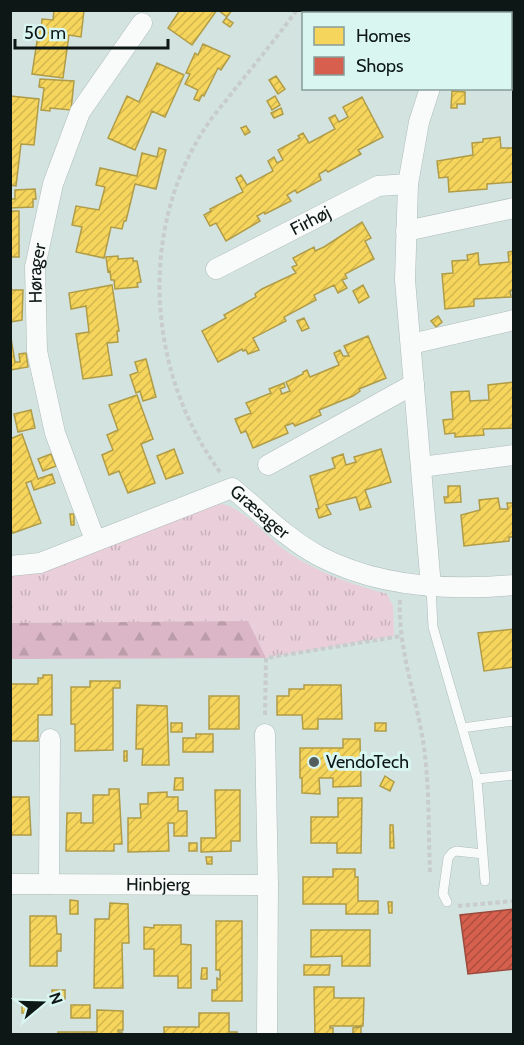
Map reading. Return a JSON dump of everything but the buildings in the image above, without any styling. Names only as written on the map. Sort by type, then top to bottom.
[{"type":"street","name":"Hørager","points":[[95,540],[55,434],[37,351],[35,267],[53,184],[80,112],[142,23]]},
{"type":"street","points":[[429,90],[419,122],[408,184],[405,280],[431,587]]},
{"type":"street","name":"Firhøj","points":[[216,269],[378,186],[408,184]]},
{"type":"street","points":[[406,231],[513,208]]},
{"type":"street","points":[[411,344],[513,320]]},
{"type":"street","points":[[268,465],[414,384]]},
{"type":"street","points":[[421,467],[513,455]]},
{"type":"street","name":"Græsager","points":[[10,566],[40,562],[232,488],[288,536],[319,556],[356,573],[431,587],[474,589],[513,585]]},
{"type":"street","points":[[265,734],[268,885],[267,1035]]},
{"type":"street","points":[[49,884],[50,739]]},
{"type":"street","name":"Hinbjerg","points":[[10,884],[268,885]]},
{"type":"lane","points":[[431,587],[433,627],[477,779],[485,881]]},
{"type":"lane","points":[[462,728],[513,721]]},
{"type":"lane","points":[[477,779],[513,775]]},
{"type":"lane","points":[[447,902],[443,894],[448,858],[456,851],[483,854]]},
{"type":"path","points":[[232,488],[206,453],[186,415],[171,375],[162,332],[159,289],[162,246],[171,204],[186,164],[207,126],[297,10]]},
{"type":"path","points":[[400,581],[401,636],[423,737],[430,877]]},
{"type":"path","points":[[265,734],[266,658],[401,636]]},
{"type":"path","points":[[447,902],[454,906],[513,901]]},
{"type":"green space","points":[[223,504],[241,513],[281,547],[312,567],[336,578],[387,594],[393,606],[394,636],[266,658],[248,621],[11,623],[10,575],[207,506]]},
{"type":"green space","points":[[248,621],[266,658],[11,659],[11,623]]},
{"type":"place","name":"VendoTech","points":[[314,762]]}]
